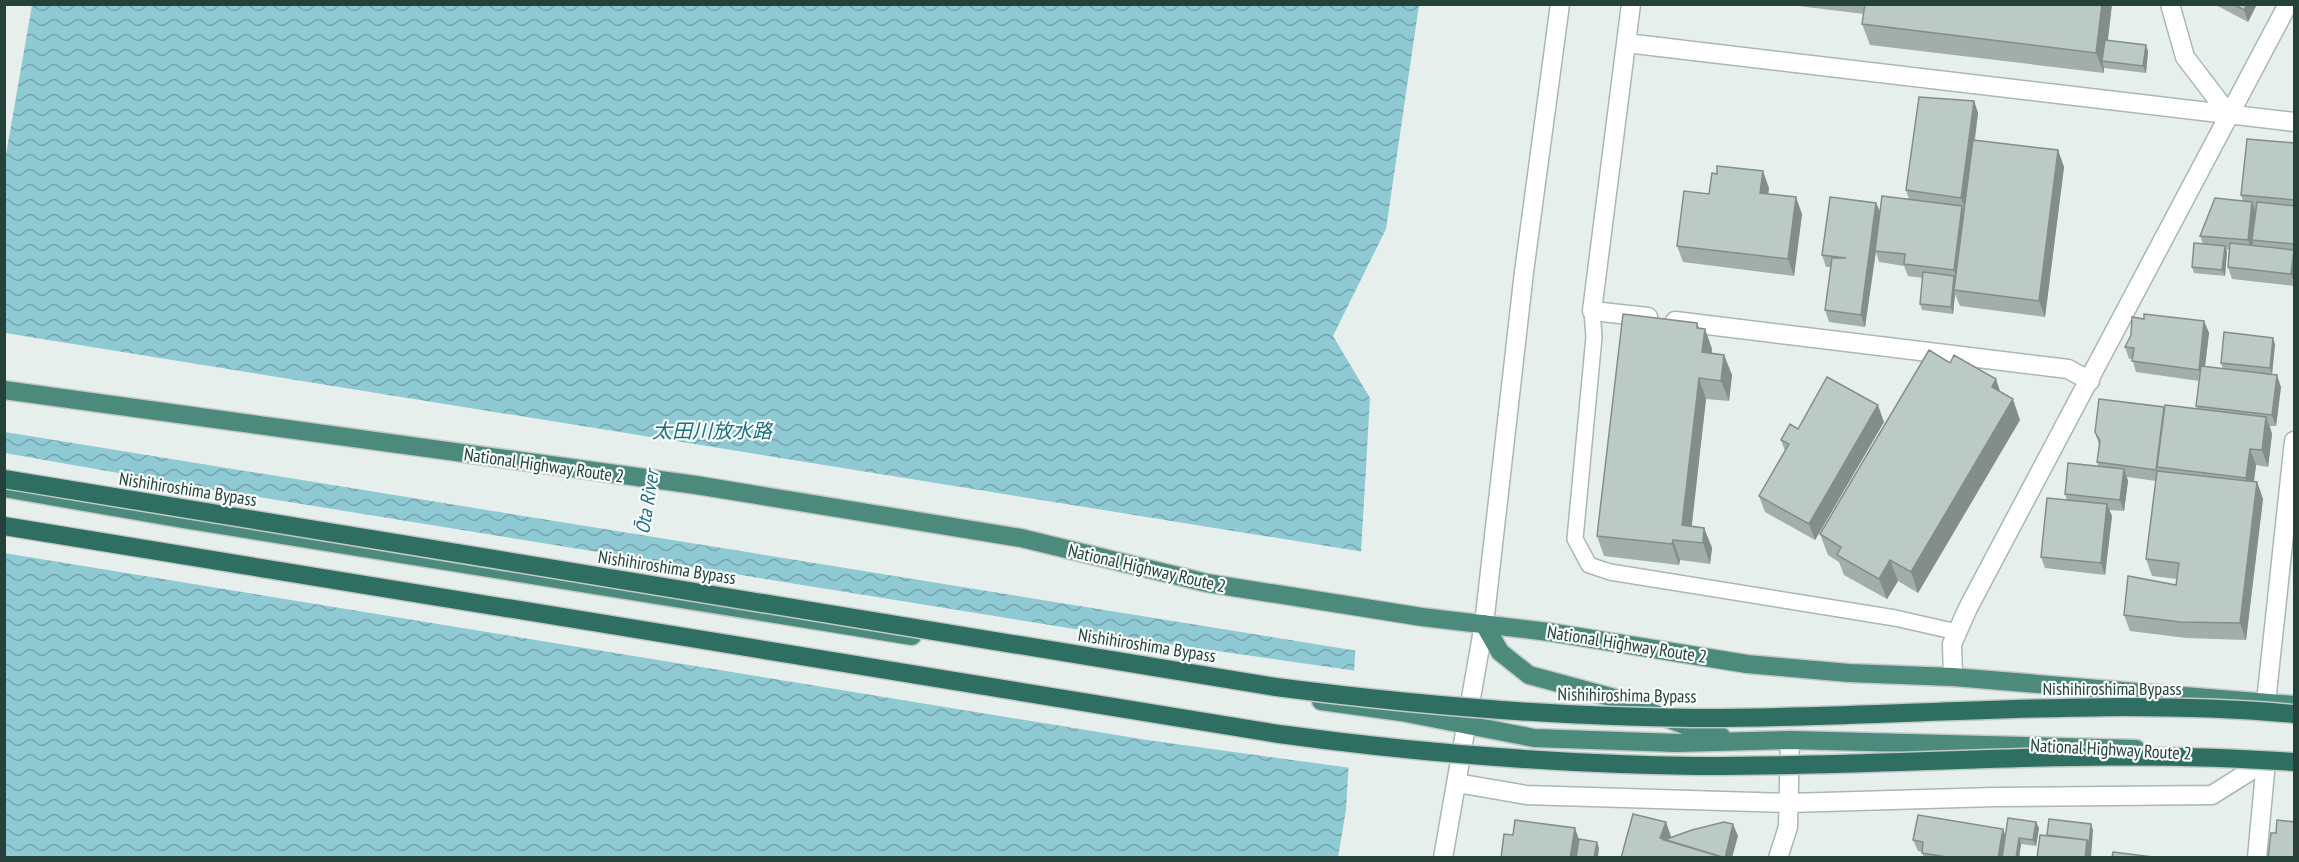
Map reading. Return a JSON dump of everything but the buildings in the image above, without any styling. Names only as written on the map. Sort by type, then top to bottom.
[{"type":"highway","name":"National Highway Route 2","points":[[4,390],[696,485],[1021,538],[1207,583],[1748,664],[1850,673],[1953,677],[2295,705]]},
{"type":"highway","name":"Nishihiroshima Bypass","points":[[4,479],[1264,685],[1471,710],[1576,716],[1697,718],[2068,707],[2167,708],[2295,714]]},
{"type":"highway","name":"National Highway Route 2","points":[[4,488],[195,521],[1228,687],[1401,712],[1534,738],[1677,743],[1790,740],[2175,750],[2295,763]]},
{"type":"highway","points":[[4,526],[1279,734],[1468,757],[1699,766],[2082,756],[2295,763]]},
{"type":"highway","points":[[1484,624],[1500,652],[1528,675],[1618,699],[1699,731],[1744,742]]},
{"type":"street","points":[[1443,858],[1484,624],[1524,272],[1560,4]]},
{"type":"street","points":[[1631,4],[1592,311],[2068,369],[2090,381]]},
{"type":"street","points":[[2170,4],[2185,57],[2230,116]]},
{"type":"street","points":[[1953,677],[1952,644],[1957,632],[2288,4]]},
{"type":"street","points":[[1626,43],[2295,122]]},
{"type":"street","points":[[2266,702],[2295,441]]},
{"type":"street","points":[[1778,858],[1788,827],[1790,740]]},
{"type":"street","points":[[1457,783],[1526,795],[1789,803],[1994,797],[2212,795],[2266,761]]},
{"type":"street","points":[[2257,858],[2266,761]]},
{"type":"lane","points":[[1592,311],[1594,337],[1575,539],[1589,565],[1610,572],[1895,618],[1957,632]]},
{"type":"water","name":"太田川放水路","points":[[32,5],[1419,5],[1386,229],[1333,336],[1370,398],[1346,810],[1338,857],[5,858],[4,166]]},
{"type":"pier","points":[[5,333],[1364,552],[1358,651],[5,432]]},
{"type":"pier","points":[[5,453],[215,490],[1161,643],[1357,671],[1351,768],[1147,740],[4,553]]},
{"type":"water label","name":"Ōta River","points":[[647,502]]}]
